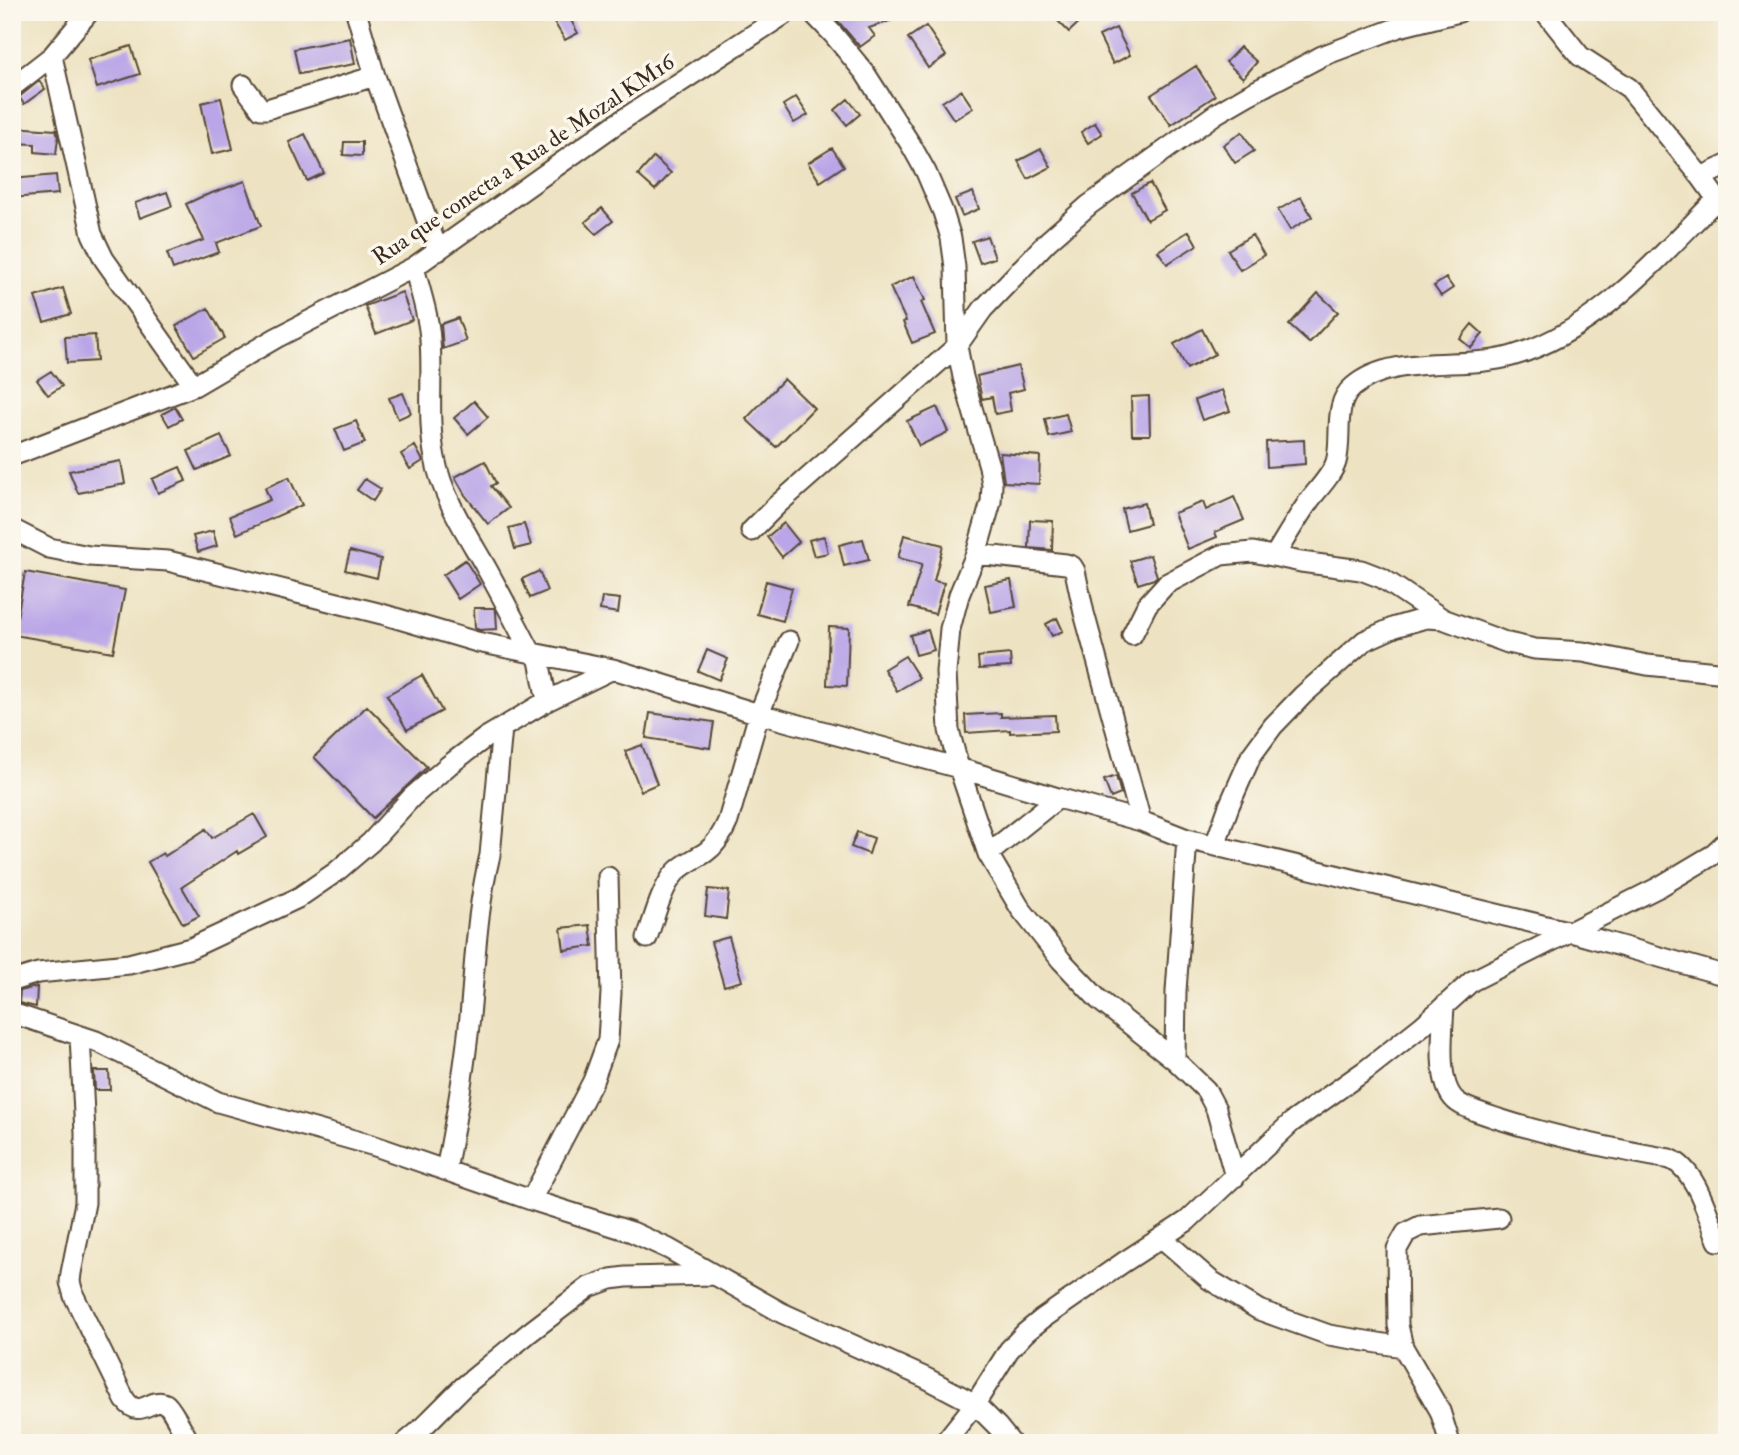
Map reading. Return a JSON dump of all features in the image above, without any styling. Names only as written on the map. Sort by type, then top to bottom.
[{"type":"street","points":[[12,87],[52,55],[89,12]]},
{"type":"street","points":[[356,12],[375,76],[438,251]]},
{"type":"street","name":"Rua que conecta a Rua de Mozal KM16","points":[[12,456],[194,386],[276,338],[414,268],[613,126],[788,12]]},
{"type":"street","points":[[812,12],[834,34],[865,73],[916,154],[943,212],[951,238],[955,267],[957,346],[992,485],[991,502],[976,554],[959,595],[950,629],[946,672],[950,730],[959,768],[988,854],[1020,908],[1061,960],[1099,1000],[1175,1060],[1206,1090],[1216,1110],[1235,1177]]},
{"type":"street","points":[[751,531],[957,346],[983,309],[1048,241],[1089,205],[1217,113],[1322,56],[1399,27],[1459,12]]},
{"type":"street","points":[[1275,555],[1335,465],[1340,444],[1340,414],[1345,397],[1352,387],[1378,372],[1420,364],[1473,362],[1511,356],[1547,343],[1588,318],[1630,287],[1721,206],[1701,177],[1629,89],[1580,56],[1545,12]]},
{"type":"street","points":[[52,55],[92,234],[104,259],[194,386]]},
{"type":"street","points":[[243,85],[261,108],[267,109],[375,76]]},
{"type":"street","points":[[1701,177],[1727,165]]},
{"type":"street","points":[[414,268],[430,338],[430,409],[438,473],[468,535],[535,655],[547,701]]},
{"type":"street","points":[[12,529],[48,548],[89,556],[168,561],[382,614],[477,642],[613,669],[759,714],[1141,821],[1188,839],[1571,932],[1727,976]]},
{"type":"street","points":[[1132,635],[1147,605],[1166,584],[1221,555],[1253,552],[1361,570],[1382,578],[1443,618],[1508,643],[1535,649],[1583,652],[1647,665],[1727,673]]},
{"type":"street","points":[[976,554],[1072,566],[1141,821]]},
{"type":"street","points":[[1215,845],[1251,757],[1273,726],[1303,695],[1364,641],[1395,626],[1426,618],[1443,618]]},
{"type":"street","points":[[647,938],[673,875],[708,851],[721,838],[759,714],[789,641]]},
{"type":"street","points":[[12,981],[38,973],[129,964],[191,947],[298,898],[336,872],[371,842],[412,797],[449,765],[547,701],[613,669]]},
{"type":"street","points":[[446,1170],[463,1078],[475,945],[490,855],[502,728]]},
{"type":"street","points":[[988,854],[1058,799]]},
{"type":"street","points":[[1175,1060],[1176,990],[1188,839]]},
{"type":"street","points":[[944,1443],[975,1404],[1009,1350],[1025,1332],[1187,1221],[1292,1122],[1366,1070],[1472,981],[1659,887],[1711,856],[1727,841]]},
{"type":"street","points":[[531,1200],[593,1081],[608,1040],[611,993],[608,877]]},
{"type":"street","points":[[1444,1006],[1443,1066],[1446,1083],[1455,1100],[1477,1112],[1530,1129],[1679,1163],[1690,1175],[1718,1241]]},
{"type":"street","points":[[12,1013],[96,1041],[218,1102],[375,1146],[632,1232],[669,1249],[782,1313],[926,1378],[975,1404],[1010,1443]]},
{"type":"street","points":[[80,1036],[85,1203],[71,1273],[74,1296],[125,1400],[136,1409],[166,1404],[171,1408],[190,1443]]},
{"type":"street","points":[[1450,1443],[1440,1410],[1403,1347],[1398,1325],[1397,1249],[1406,1233],[1420,1226],[1499,1218]]},
{"type":"street","points":[[1162,1238],[1210,1280],[1259,1310],[1329,1335],[1403,1347]]},
{"type":"street","points":[[405,1443],[463,1387],[589,1287],[626,1277],[715,1275]]},
{"type":"building","points":[[830,12],[910,14],[869,28],[875,36],[860,47]]},
{"type":"building","points":[[1067,12],[1090,12],[1069,32],[1058,21]]},
{"type":"building","points":[[568,15],[578,33],[565,40],[554,22]]},
{"type":"building","points":[[926,26],[946,56],[928,68],[908,38]]},
{"type":"building","points":[[1116,28],[1130,55],[1113,64],[1099,36]]},
{"type":"building","points":[[350,38],[355,64],[299,74],[294,49]]},
{"type":"building","points":[[131,46],[140,74],[97,88],[88,60]]},
{"type":"building","points":[[1240,47],[1257,62],[1243,78],[1226,62]]},
{"type":"building","points":[[1196,66],[1215,96],[1171,125],[1151,95]]},
{"type":"building","points":[[39,81],[45,89],[24,104],[19,97]]},
{"type":"building","points":[[961,90],[973,108],[954,120],[942,102]]},
{"type":"building","points":[[796,97],[808,115],[794,123],[783,105]]},
{"type":"building","points":[[221,98],[233,149],[212,154],[201,103]]},
{"type":"building","points":[[848,99],[860,114],[847,125],[835,110]]},
{"type":"building","points":[[1095,123],[1102,134],[1088,143],[1081,132]]},
{"type":"building","points":[[12,127],[56,130],[56,154],[35,152],[35,144],[12,143]]},
{"type":"building","points":[[1242,132],[1254,151],[1235,163],[1223,145]]},
{"type":"building","points":[[305,134],[324,173],[307,181],[289,142]]},
{"type":"building","points":[[344,142],[362,142],[362,156],[343,155]]},
{"type":"building","points":[[832,148],[844,166],[820,182],[808,163]]},
{"type":"building","points":[[1041,149],[1051,167],[1028,179],[1018,161]]},
{"type":"building","points":[[654,157],[671,173],[655,190],[638,175]]},
{"type":"building","points":[[56,175],[58,194],[12,198],[12,179]]},
{"type":"building","points":[[245,181],[261,226],[216,243],[219,252],[173,269],[167,253],[204,240],[186,204]]},
{"type":"building","points":[[1150,183],[1165,210],[1147,220],[1132,193]]},
{"type":"building","points":[[167,192],[172,206],[140,218],[135,203]]},
{"type":"building","points":[[973,192],[979,209],[962,216],[955,199]]},
{"type":"building","points":[[1301,197],[1312,217],[1290,230],[1278,210]]},
{"type":"building","points":[[602,208],[613,221],[596,234],[585,222]]},
{"type":"building","points":[[1189,231],[1197,245],[1167,264],[1158,251]]},
{"type":"building","points":[[1252,235],[1264,255],[1240,270],[1228,250]]},
{"type":"building","points":[[987,236],[995,258],[980,263],[972,241]]},
{"type":"building","points":[[914,276],[925,300],[921,302],[935,334],[912,343],[903,322],[906,321],[890,287]]},
{"type":"building","points":[[1446,278],[1453,288],[1441,296],[1434,286]]},
{"type":"building","points":[[63,288],[71,314],[44,322],[35,297]]},
{"type":"building","points":[[402,292],[412,320],[376,334],[365,306]]},
{"type":"building","points":[[1318,293],[1338,312],[1309,343],[1289,325]]},
{"type":"building","points":[[208,308],[225,338],[194,356],[176,326]]},
{"type":"building","points":[[458,318],[466,341],[443,349],[441,324]]},
{"type":"building","points":[[1472,324],[1483,334],[1471,348],[1460,339]]},
{"type":"building","points":[[1202,329],[1215,354],[1187,369],[1174,344]]},
{"type":"building","points":[[95,335],[97,361],[67,363],[65,337]]},
{"type":"building","points":[[1018,366],[1024,389],[1008,393],[1011,411],[995,414],[992,397],[982,399],[977,376]]},
{"type":"building","points":[[51,371],[62,386],[48,395],[37,380]]},
{"type":"building","points":[[784,379],[814,408],[776,447],[746,419]]},
{"type":"building","points":[[1222,390],[1230,411],[1202,420],[1195,400]]},
{"type":"building","points":[[403,393],[411,413],[398,419],[389,398]]},
{"type":"building","points":[[1149,396],[1150,435],[1132,435],[1131,397]]},
{"type":"building","points":[[474,401],[488,417],[468,434],[454,418]]},
{"type":"building","points":[[175,407],[182,419],[169,426],[162,414]]},
{"type":"building","points":[[937,407],[948,432],[919,446],[907,421]]},
{"type":"building","points":[[1066,414],[1071,432],[1049,437],[1045,419]]},
{"type":"building","points":[[356,421],[365,443],[344,451],[335,429]]},
{"type":"building","points":[[221,436],[231,456],[197,470],[188,451]]},
{"type":"building","points":[[1304,440],[1305,464],[1267,467],[1266,442]]},
{"type":"building","points":[[415,446],[423,461],[410,469],[401,454]]},
{"type":"building","points":[[1000,453],[1040,456],[1039,484],[1004,482]]},
{"type":"building","points":[[121,461],[125,484],[78,493],[69,471]]},
{"type":"building","points":[[485,461],[496,483],[491,486],[509,508],[488,524],[465,495],[455,477]]},
{"type":"building","points":[[180,467],[186,481],[158,493],[152,479]]},
{"type":"building","points":[[289,477],[302,505],[237,534],[230,516],[270,500],[265,488]]},
{"type":"building","points":[[365,479],[381,489],[373,501],[357,490]]},
{"type":"building","points":[[1234,497],[1244,520],[1215,532],[1217,537],[1188,549],[1174,513],[1203,502],[1206,510]]},
{"type":"building","points":[[1144,503],[1149,524],[1127,530],[1122,509]]},
{"type":"building","points":[[1030,520],[1053,521],[1052,550],[1029,548]]},
{"type":"building","points":[[784,523],[799,542],[782,557],[767,537]]},
{"type":"building","points":[[524,524],[531,545],[515,549],[509,528]]},
{"type":"building","points":[[213,531],[217,546],[198,552],[193,536]]},
{"type":"building","points":[[904,535],[943,545],[934,581],[944,583],[935,614],[909,607],[922,564],[898,558]]},
{"type":"building","points":[[824,536],[828,553],[814,556],[809,540]]},
{"type":"building","points":[[863,539],[869,560],[844,566],[839,545]]},
{"type":"building","points":[[350,551],[381,559],[377,578],[345,570]]},
{"type":"building","points":[[1150,555],[1157,576],[1138,584],[1130,561]]},
{"type":"building","points":[[465,560],[480,584],[458,599],[443,575]]},
{"type":"building","points":[[539,571],[547,591],[530,598],[522,579]]},
{"type":"building","points":[[25,572],[125,590],[113,652],[14,635]]},
{"type":"building","points":[[1011,580],[1016,607],[991,612],[985,585]]},
{"type":"building","points":[[766,581],[792,588],[783,621],[757,614]]},
{"type":"building","points":[[602,597],[620,599],[618,613],[600,610]]},
{"type":"building","points":[[474,608],[494,608],[497,629],[475,628]]},
{"type":"building","points":[[1057,618],[1063,631],[1052,636],[1046,624]]},
{"type":"building","points":[[829,627],[849,628],[847,686],[827,685]]},
{"type":"building","points":[[928,630],[934,650],[916,655],[910,635]]},
{"type":"building","points":[[707,650],[728,659],[719,680],[698,671]]},
{"type":"building","points":[[1010,654],[1011,667],[979,669],[978,657]]},
{"type":"building","points":[[905,656],[919,678],[897,691],[884,669]]},
{"type":"building","points":[[422,675],[442,711],[407,730],[387,695]]},
{"type":"building","points":[[367,706],[427,767],[373,818],[314,757]]},
{"type":"building","points":[[650,713],[714,722],[710,748],[646,738]]},
{"type":"building","points":[[1001,713],[1001,717],[1055,715],[1056,731],[966,733],[965,715]]},
{"type":"building","points":[[642,745],[657,784],[641,791],[625,751]]},
{"type":"building","points":[[1116,776],[1121,794],[1111,798],[1104,780]]},
{"type":"building","points":[[254,814],[267,837],[238,854],[237,851],[182,887],[199,916],[183,924],[148,862],[163,853],[165,856],[206,829],[212,838]]},
{"type":"building","points":[[857,832],[874,838],[869,854],[851,847]]},
{"type":"building","points":[[708,889],[729,891],[726,919],[705,916]]},
{"type":"building","points":[[590,925],[593,946],[564,950],[561,928]]},
{"type":"building","points":[[729,937],[742,981],[724,986],[711,942]]},
{"type":"building","points":[[37,987],[36,1007],[19,1003],[20,991]]},
{"type":"building","points":[[94,1071],[109,1071],[110,1090],[95,1090]]}]
